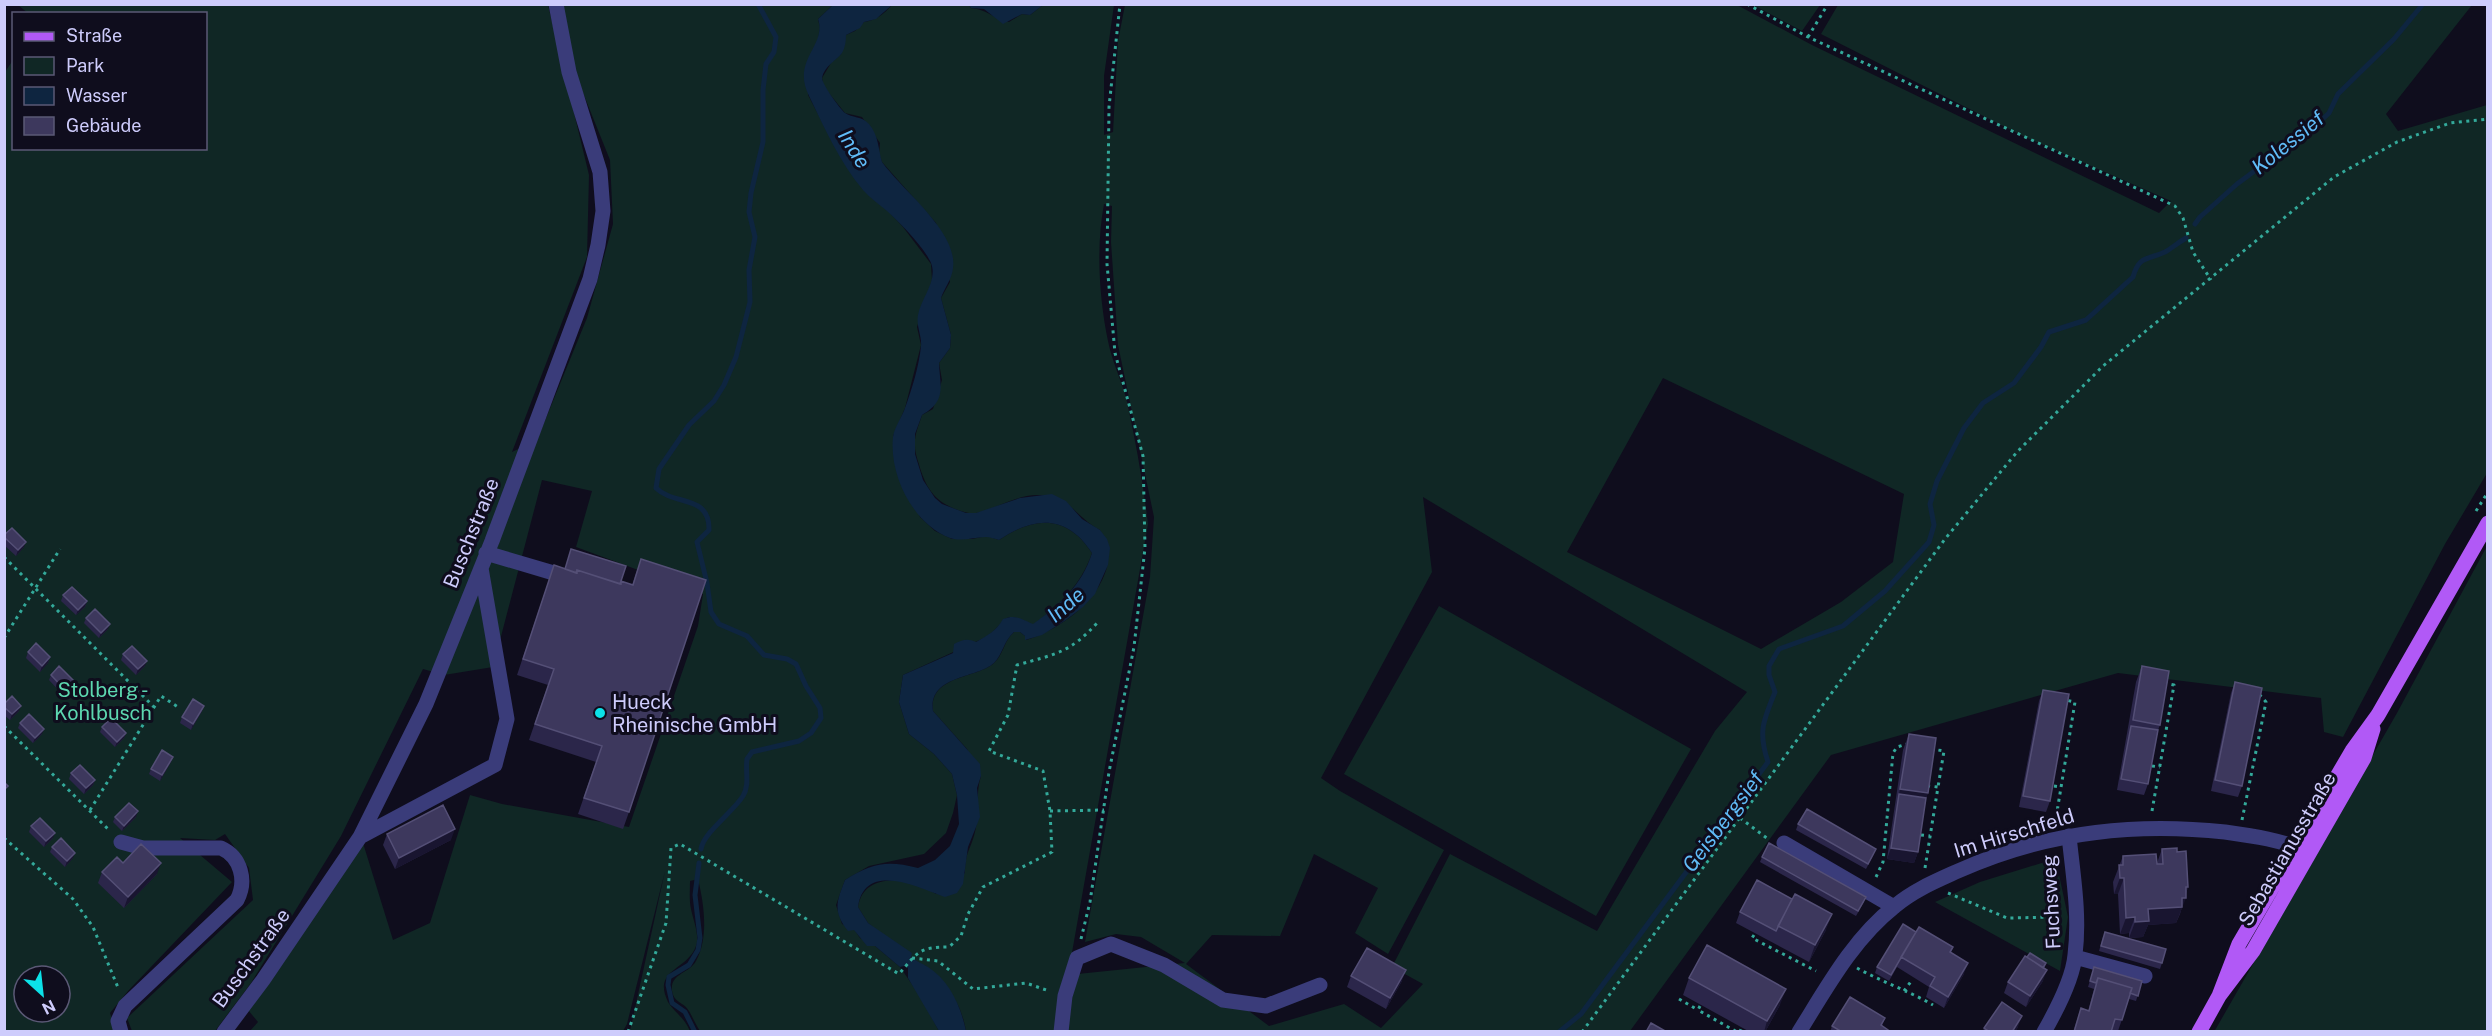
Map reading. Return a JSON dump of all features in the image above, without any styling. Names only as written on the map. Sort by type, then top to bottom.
[{"type":"main road","name":"Sebastianusstraße","points":[[2199,1032],[2219,996],[2253,951],[2302,849],[2364,758],[2378,715],[2487,523]]},
{"type":"street","name":"Buschstraße","points":[[224,1032],[263,981],[360,837],[426,704],[481,568],[590,279],[603,211],[600,172],[569,72],[556,4]]},
{"type":"street","points":[[489,547],[557,574]]},
{"type":"street","points":[[360,837],[495,765],[507,719],[481,568]]},
{"type":"street","name":"Im Hirschfeld","points":[[1799,1032],[1845,960],[1862,938],[1894,907],[1928,884],[1980,861],[2053,839],[2149,827],[2239,834],[2289,843],[2302,849]]},
{"type":"street","name":"Fuchsweg","points":[[2044,1032],[2075,957],[2077,915],[2069,836]]},
{"type":"street","points":[[121,842],[143,848],[221,848],[235,858],[242,877],[241,893],[237,900],[125,1006],[118,1021],[122,1032]]},
{"type":"street","points":[[1784,843],[1894,907]]},
{"type":"street","points":[[1061,1032],[1065,996],[1077,958],[1111,945],[1164,964],[1223,1000],[1266,1006],[1320,985]]},
{"type":"street","points":[[2075,957],[2145,976]]},
{"type":"path","points":[[1077,958],[1090,902],[1109,772],[1134,646],[1145,548],[1143,456],[1115,352],[1107,264],[1109,107],[1120,4]]},
{"type":"path","points":[[1747,4],[1808,37],[2175,206],[2183,218],[2193,252],[2211,279]]},
{"type":"path","points":[[1808,37],[1828,4]]},
{"type":"path","points":[[1582,1032],[1945,539],[2017,452],[2103,366],[2334,177],[2397,142],[2450,123],[2487,119]]},
{"type":"path","points":[[4,638],[60,549]]},
{"type":"path","points":[[4,557],[154,706]]},
{"type":"path","points":[[628,1032],[666,923],[671,848],[680,844],[899,974],[912,958],[927,947],[949,946],[961,936],[968,914],[983,887],[1052,852],[1050,811],[1043,771],[989,751],[1008,715],[1017,665],[1066,651],[1098,622]]},
{"type":"path","points":[[2149,827],[2174,685],[2155,682]]},
{"type":"path","points":[[2239,834],[2266,702],[2260,694],[2251,692]]},
{"type":"path","points":[[90,810],[161,696],[178,707]]},
{"type":"path","points":[[2053,839],[2076,702],[2064,700]]},
{"type":"path","points":[[2160,718],[2168,719]]},
{"type":"path","points":[[4,726],[121,842]]},
{"type":"path","points":[[2254,729],[2261,731]]},
{"type":"path","points":[[2062,735],[2070,736]]},
{"type":"path","points":[[1869,892],[1883,862],[1893,753],[1897,747],[1904,744],[1914,746]]},
{"type":"path","points":[[1924,747],[1944,751],[1924,878],[1928,884],[2007,918],[2077,915]]},
{"type":"path","points":[[2152,766],[2160,767]]},
{"type":"path","points":[[2245,772],[2252,774]]},
{"type":"path","points":[[1929,786],[1938,787]]},
{"type":"path","points":[[2054,786],[2061,787]]},
{"type":"path","points":[[1050,811],[1104,810]]},
{"type":"path","points":[[1740,818],[1775,844],[1784,843]]},
{"type":"path","points":[[1921,835],[1930,836]]},
{"type":"path","points":[[4,838],[73,899],[80,908],[93,927],[125,1006]]},
{"type":"path","points":[[1754,935],[1752,938],[1832,979]]},
{"type":"path","points":[[912,958],[938,961],[973,989],[1026,983],[1065,996]]},
{"type":"path","points":[[1845,960],[1884,984],[1933,1005]]},
{"type":"path","points":[[1904,991],[1912,980]]},
{"type":"path","points":[[1679,999],[1739,1031]]},
{"type":"green space","points":[[1820,4],[1802,31],[1753,5]]},
{"type":"green space","name":"Stolberg - Kohlbusch","points":[[18,5],[548,5],[589,175],[587,257],[512,452],[537,440],[587,318],[613,224],[610,160],[575,73],[563,5],[833,5],[818,19],[820,28],[808,95],[850,170],[903,227],[931,264],[932,280],[917,327],[921,345],[905,408],[893,436],[920,517],[935,531],[952,539],[987,536],[999,540],[1025,526],[1037,523],[1061,525],[1082,540],[1092,553],[1076,585],[1052,610],[1033,625],[1015,617],[1009,617],[984,638],[903,675],[899,702],[909,734],[934,754],[952,774],[957,795],[953,813],[946,833],[924,854],[869,866],[845,880],[836,905],[842,924],[854,929],[860,938],[875,946],[900,967],[918,993],[939,1031],[700,1031],[689,1011],[675,998],[672,991],[672,985],[677,977],[696,961],[703,942],[703,910],[698,879],[690,881],[690,906],[696,928],[696,946],[686,961],[667,976],[664,983],[668,1002],[690,1031],[630,1031],[665,871],[627,1024],[623,1031],[250,1031],[258,1022],[248,1010],[363,843],[393,940],[430,923],[470,795],[502,804],[629,827],[698,626],[703,594],[576,547],[592,491],[542,480],[493,667],[444,675],[423,669],[341,836],[251,983],[215,1031],[132,1031],[127,1018],[253,900],[249,868],[225,834],[215,840],[180,838],[232,882],[128,991],[110,1013],[116,1031],[5,1032],[5,72],[12,62],[12,150],[207,150],[207,12],[27,12]]},
{"type":"green space","points":[[892,5],[969,5],[971,8],[1009,22],[1022,14],[1030,15],[1043,5],[1114,5],[1104,76],[1104,135],[1113,132],[1118,41],[1125,5],[1737,5],[1812,45],[2159,213],[2171,201],[2025,137],[1821,34],[1838,5],[2472,5],[2386,114],[2398,131],[2487,105],[2487,473],[2445,544],[2343,737],[2324,732],[2321,698],[2118,673],[1831,755],[1630,1031],[966,1031],[957,1002],[947,988],[926,966],[920,964],[868,923],[858,907],[862,895],[869,887],[879,882],[902,881],[926,888],[936,894],[965,873],[967,855],[976,825],[981,776],[967,749],[933,711],[934,699],[938,691],[946,684],[994,663],[1014,632],[1020,632],[1026,640],[1064,622],[1076,613],[1095,592],[1102,580],[1107,567],[1107,558],[1100,530],[1065,502],[1038,495],[969,513],[950,507],[938,499],[929,489],[923,476],[915,452],[916,434],[922,415],[933,409],[942,380],[939,363],[950,348],[951,335],[941,298],[950,282],[936,223],[882,162],[879,154],[880,143],[862,117],[845,113],[824,87],[822,78],[831,63],[841,54],[846,35],[855,31],[864,22],[880,16]],"holes":[[[1104,204],[1112,206],[1111,242],[1118,345],[1154,517],[1150,577],[1085,942],[1116,934],[1141,937],[1185,963],[1068,975],[1148,524],[1127,402],[1110,349],[1105,324],[1100,272]],[[1663,378],[1904,494],[1893,562],[1841,602],[1761,649],[1567,552]],[[1423,497],[1747,692],[1715,731],[1597,931],[1450,854],[1392,967],[1423,984],[1381,1028],[1344,1004],[1269,1026],[1186,964],[1212,935],[1280,936],[1314,854],[1378,888],[1355,933],[1388,954],[1444,850],[1321,778],[1432,572]]]},
{"type":"green space","points":[[2487,546],[2487,1031],[2214,1032],[2397,713]]},
{"type":"green space","points":[[1439,606],[1691,749],[1596,916],[1344,774]]},
{"type":"green space","points":[[2048,861],[2057,865],[2068,917],[2060,971],[1935,902],[1980,882]]},
{"type":"water","name":"Inde","points":[[833,5],[892,5],[876,19],[864,22],[860,28],[846,35],[842,53],[828,67],[822,78],[845,113],[869,124],[876,138],[882,162],[938,226],[952,254],[952,272],[941,298],[951,335],[950,348],[939,363],[941,386],[939,398],[930,410],[922,415],[915,434],[915,454],[923,480],[942,504],[966,513],[976,513],[1020,498],[1052,494],[1066,501],[1082,519],[1100,530],[1110,548],[1108,565],[1095,594],[1083,607],[1042,635],[1025,640],[1025,636],[1020,632],[1014,632],[994,663],[945,684],[933,699],[933,711],[980,764],[981,776],[977,788],[980,817],[968,847],[963,884],[957,893],[945,897],[908,884],[882,881],[871,884],[863,893],[858,907],[868,923],[912,953],[911,957],[928,967],[943,980],[958,1004],[966,1031],[939,1031],[908,978],[908,968],[900,967],[875,946],[867,946],[854,930],[848,931],[838,912],[838,900],[845,880],[863,870],[888,864],[918,868],[935,860],[950,846],[959,824],[957,795],[952,774],[934,754],[909,734],[899,702],[903,675],[953,653],[954,644],[967,640],[976,642],[995,630],[1003,619],[1015,617],[1033,624],[1076,585],[1092,553],[1072,531],[1061,525],[1049,523],[1025,526],[999,540],[986,537],[950,538],[925,522],[906,497],[895,467],[893,437],[908,401],[917,369],[921,342],[918,315],[931,283],[933,270],[923,250],[887,211],[866,193],[847,168],[809,96],[804,73],[806,63],[818,37],[818,19]]},
{"type":"water","points":[[969,5],[1043,5],[1030,15],[1022,14],[1003,24],[984,9],[971,8]]},
{"type":"building","points":[[12,528],[26,542],[18,550],[4,537]]},
{"type":"building","points":[[571,549],[626,566],[620,584],[577,570],[576,573],[565,569]]},
{"type":"building","name":"Hueck Rheinische GmbH","points":[[641,559],[706,580],[629,812],[584,798],[602,746],[535,724],[554,669],[523,659],[554,565],[577,573],[577,570],[621,584],[621,581],[633,585]]},
{"type":"building","points":[[72,587],[87,601],[78,610],[63,595]]},
{"type":"building","points":[[95,609],[110,624],[101,633],[86,618]]},
{"type":"building","points":[[36,643],[50,657],[42,666],[28,652]]},
{"type":"building","points":[[132,646],[147,661],[138,669],[123,654]]},
{"type":"building","points":[[59,666],[74,681],[65,690],[51,675]]},
{"type":"building","points":[[2142,666],[2169,671],[2160,725],[2133,720]]},
{"type":"building","points":[[2235,682],[2262,688],[2242,786],[2215,780]]},
{"type":"building","points":[[2043,690],[2069,694],[2050,801],[2023,796]]},
{"type":"building","points":[[12,696],[21,706],[12,714],[4,707],[4,704]]},
{"type":"building","points":[[193,699],[204,706],[193,724],[182,717]]},
{"type":"building","points":[[29,714],[44,729],[35,738],[20,723]]},
{"type":"building","points":[[111,718],[126,733],[117,742],[102,727]]},
{"type":"building","points":[[2131,726],[2158,730],[2148,784],[2121,779]]},
{"type":"building","points":[[1909,734],[1936,738],[1928,793],[1900,789]]},
{"type":"building","points":[[162,750],[173,757],[162,775],[151,769]]},
{"type":"building","points":[[80,765],[95,780],[86,788],[71,773]]},
{"type":"building","points":[[1899,794],[1926,798],[1918,852],[1891,848]]},
{"type":"building","points":[[129,803],[138,811],[124,826],[115,817]]},
{"type":"building","points":[[443,805],[455,829],[399,858],[387,834]]},
{"type":"building","points":[[1807,809],[1876,849],[1868,864],[1798,824]]},
{"type":"building","points":[[40,818],[55,833],[46,841],[31,826]]},
{"type":"building","points":[[61,838],[75,853],[67,861],[52,847]]},
{"type":"building","points":[[1769,843],[1866,897],[1858,911],[1762,857]]},
{"type":"building","points":[[141,844],[161,863],[128,897],[102,872],[117,857],[123,863]]},
{"type":"building","points":[[2177,848],[2177,852],[2186,851],[2188,887],[2186,887],[2186,898],[2182,898],[2182,907],[2148,909],[2149,921],[2135,922],[2135,917],[2126,918],[2124,878],[2120,878],[2119,865],[2123,865],[2123,856],[2156,854],[2157,864],[2163,864],[2162,849]]},
{"type":"building","points":[[1757,880],[1792,899],[1776,931],[1740,912]]},
{"type":"building","points":[[1795,894],[1832,914],[1815,945],[1778,926]]},
{"type":"building","points":[[1903,924],[1916,932],[1891,975],[1877,967]]},
{"type":"building","points":[[1919,927],[1953,947],[1950,952],[1968,963],[1948,997],[1930,986],[1935,977],[1901,957]]},
{"type":"building","points":[[2105,932],[2166,949],[2162,963],[2101,946]]},
{"type":"building","points":[[1707,945],[1786,989],[1767,1021],[1689,978]]},
{"type":"building","points":[[1367,948],[1406,970],[1390,998],[1351,976]]},
{"type":"building","points":[[2030,953],[2046,963],[2043,968],[2027,957]]},
{"type":"building","points":[[2025,956],[2047,970],[2030,996],[2008,982]]},
{"type":"building","points":[[2094,967],[2142,981],[2138,996],[2130,993],[2132,988],[2098,978],[2096,983],[2090,981]]},
{"type":"building","points":[[2098,978],[2132,988],[2122,1020],[2115,1019],[2111,1032],[2074,1032],[2081,1008],[2089,1011]]},
{"type":"building","points":[[1850,997],[1885,1018],[1881,1025],[1891,1032],[1842,1032],[1832,1026]]},
{"type":"building","points":[[2002,1002],[2022,1016],[2012,1032],[1990,1032],[1984,1028]]},
{"type":"building","points":[[1651,1023],[1667,1032],[1646,1032]]},
{"type":"waterway","points":[[701,849],[707,836],[743,796],[747,782],[747,759],[752,752],[799,741],[811,733],[821,718],[820,708],[796,664],[787,659],[764,655],[747,636],[719,624],[711,612],[697,542],[709,530],[708,519],[704,511],[697,506],[672,497],[656,488],[659,469],[689,425],[714,401],[724,385],[736,357],[750,302],[749,270],[755,237],[749,212],[763,142],[763,90],[766,64],[774,52],[776,37],[758,4]]},
{"type":"waterway","name":"Kolessief","points":[[2195,224],[2237,184],[2314,127],[2329,113],[2338,94],[2394,39],[2423,4]]},
{"type":"waterway","name":"Geisbergsief","points":[[1559,1032],[1581,1014],[1768,762],[1763,742],[1763,727],[1775,692],[1769,675],[1769,666],[1779,649],[1843,626],[1885,591],[1929,542],[1934,525],[1930,504],[1937,481],[1964,428],[1983,403],[2014,383],[2041,347],[2049,332],[2086,320],[2133,277],[2141,262],[2165,252],[2186,238]]},
{"type":"waterway","points":[[695,1032],[685,1012],[672,1003],[668,985],[669,977],[689,965],[698,950],[700,938],[695,895],[699,863]]},
{"type":"place","name":"Hueck Rheinische GmbH","points":[[600,713]]}]
